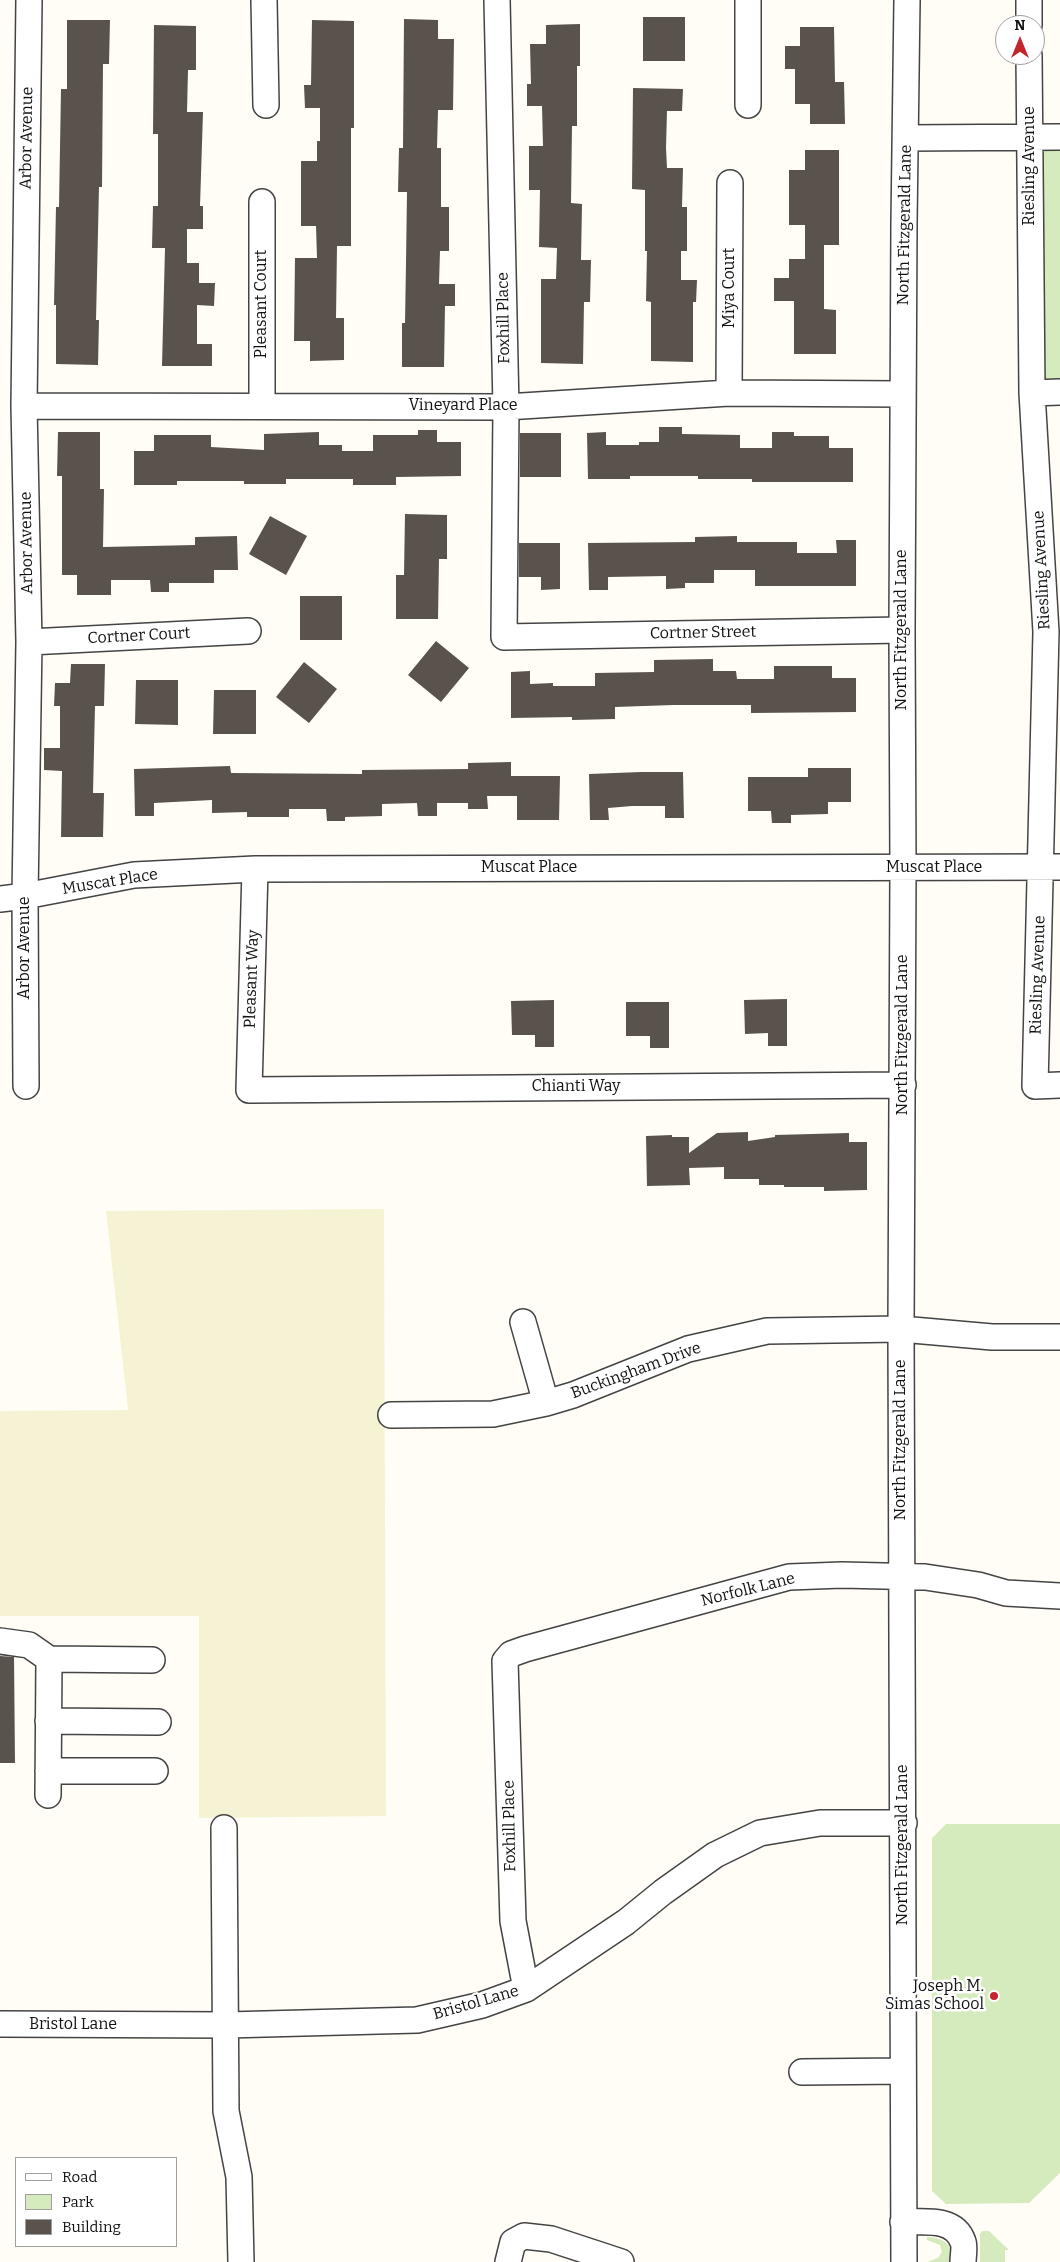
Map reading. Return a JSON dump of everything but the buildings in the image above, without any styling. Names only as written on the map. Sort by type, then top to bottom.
[{"type":"street","name":"Arbor Avenue","points":[[26,1086],[25,896],[30,642],[24,406],[29,0]]},
{"type":"street","points":[[264,0],[266,105]]},
{"type":"street","name":"Foxhill Place","points":[[497,0],[506,407],[504,637]]},
{"type":"street","points":[[748,0],[748,105]]},
{"type":"street","name":"North Fitzgerald Lane","points":[[904,2262],[901,1329],[903,1084],[902,630],[908,0]]},
{"type":"street","points":[[1029,0],[1029,15]]},
{"type":"street","name":"Riesling Avenue","points":[[1029,65],[1032,393],[1053,632],[1051,868],[1035,1086],[1060,1086]]},
{"type":"street","points":[[906,138],[1060,137]]},
{"type":"street","name":"Miya Court","points":[[729,393],[730,183]]},
{"type":"street","name":"Pleasant Court","points":[[262,202],[262,406]]},
{"type":"street","points":[[1032,393],[1060,392]]},
{"type":"street","name":"Vineyard Place","points":[[24,406],[506,407],[729,393],[903,394]]},
{"type":"street","name":"Cortner Street","points":[[504,637],[902,630]]},
{"type":"street","name":"Cortner Court","points":[[30,642],[248,631]]},
{"type":"street","name":"Muscat Place","points":[[0,899],[134,875],[255,869],[1051,868]]},
{"type":"street","name":"Pleasant Way","points":[[249,1090],[255,869]]},
{"type":"street","name":"Chianti Way","points":[[249,1090],[903,1084]]},
{"type":"street","points":[[523,1322],[546,1403]]},
{"type":"street","name":"Buckingham Drive","points":[[391,1415],[493,1414],[546,1403],[574,1395],[688,1349],[767,1331],[901,1329],[992,1337],[1060,1337]]},
{"type":"street","name":"Norfolk Lane","points":[[505,1661],[511,1654],[524,1649],[789,1577],[925,1577],[978,1585],[1006,1593],[1060,1596]]},
{"type":"street","points":[[0,1641],[28,1645],[49,1659],[152,1660]]},
{"type":"street","points":[[49,1659],[48,1783],[155,1771]]},
{"type":"street","name":"Foxhill Place","points":[[505,1661],[513,1921],[526,1989]]},
{"type":"street","points":[[48,1721],[158,1722]]},
{"type":"street","name":"Bristol Lane","points":[[0,2024],[227,2025],[417,2020],[482,2005],[526,1989],[595,1944],[715,1855],[760,1833],[820,1823],[904,1823]]},
{"type":"street","points":[[224,1828],[227,2025],[226,2111],[239,2177],[241,2262]]},
{"type":"street","points":[[802,2072],[904,2070]]},
{"type":"street","points":[[903,2222],[939,2223],[949,2226],[956,2231],[963,2242],[963,2262]]},
{"type":"street","points":[[508,2262],[513,2242],[524,2236],[552,2239],[621,2262]]},
{"type":"shaded area","points":[[384,1209],[386,1816],[199,1818],[199,1616],[0,1616],[0,1411],[128,1410],[106,1211]]},
{"type":"green space","points":[[1030,137],[1060,137],[1060,392],[1032,393]]},
{"type":"green space","name":"Joseph M. Simas School","points":[[946,1824],[1060,1824],[1060,2173],[1029,2203],[946,2204],[932,2191],[932,1838]]},
{"type":"green space","points":[[982,2231],[989,2231],[1009,2250],[1005,2250],[1005,2262],[980,2262],[980,2234]]},
{"type":"green space","points":[[927,2237],[933,2237],[947,2244],[953,2251],[955,2262],[927,2262],[938,2258],[942,2252],[940,2245],[927,2240]]},
{"type":"place","name":"Joseph M. Simas School","points":[[994,1996]]}]
